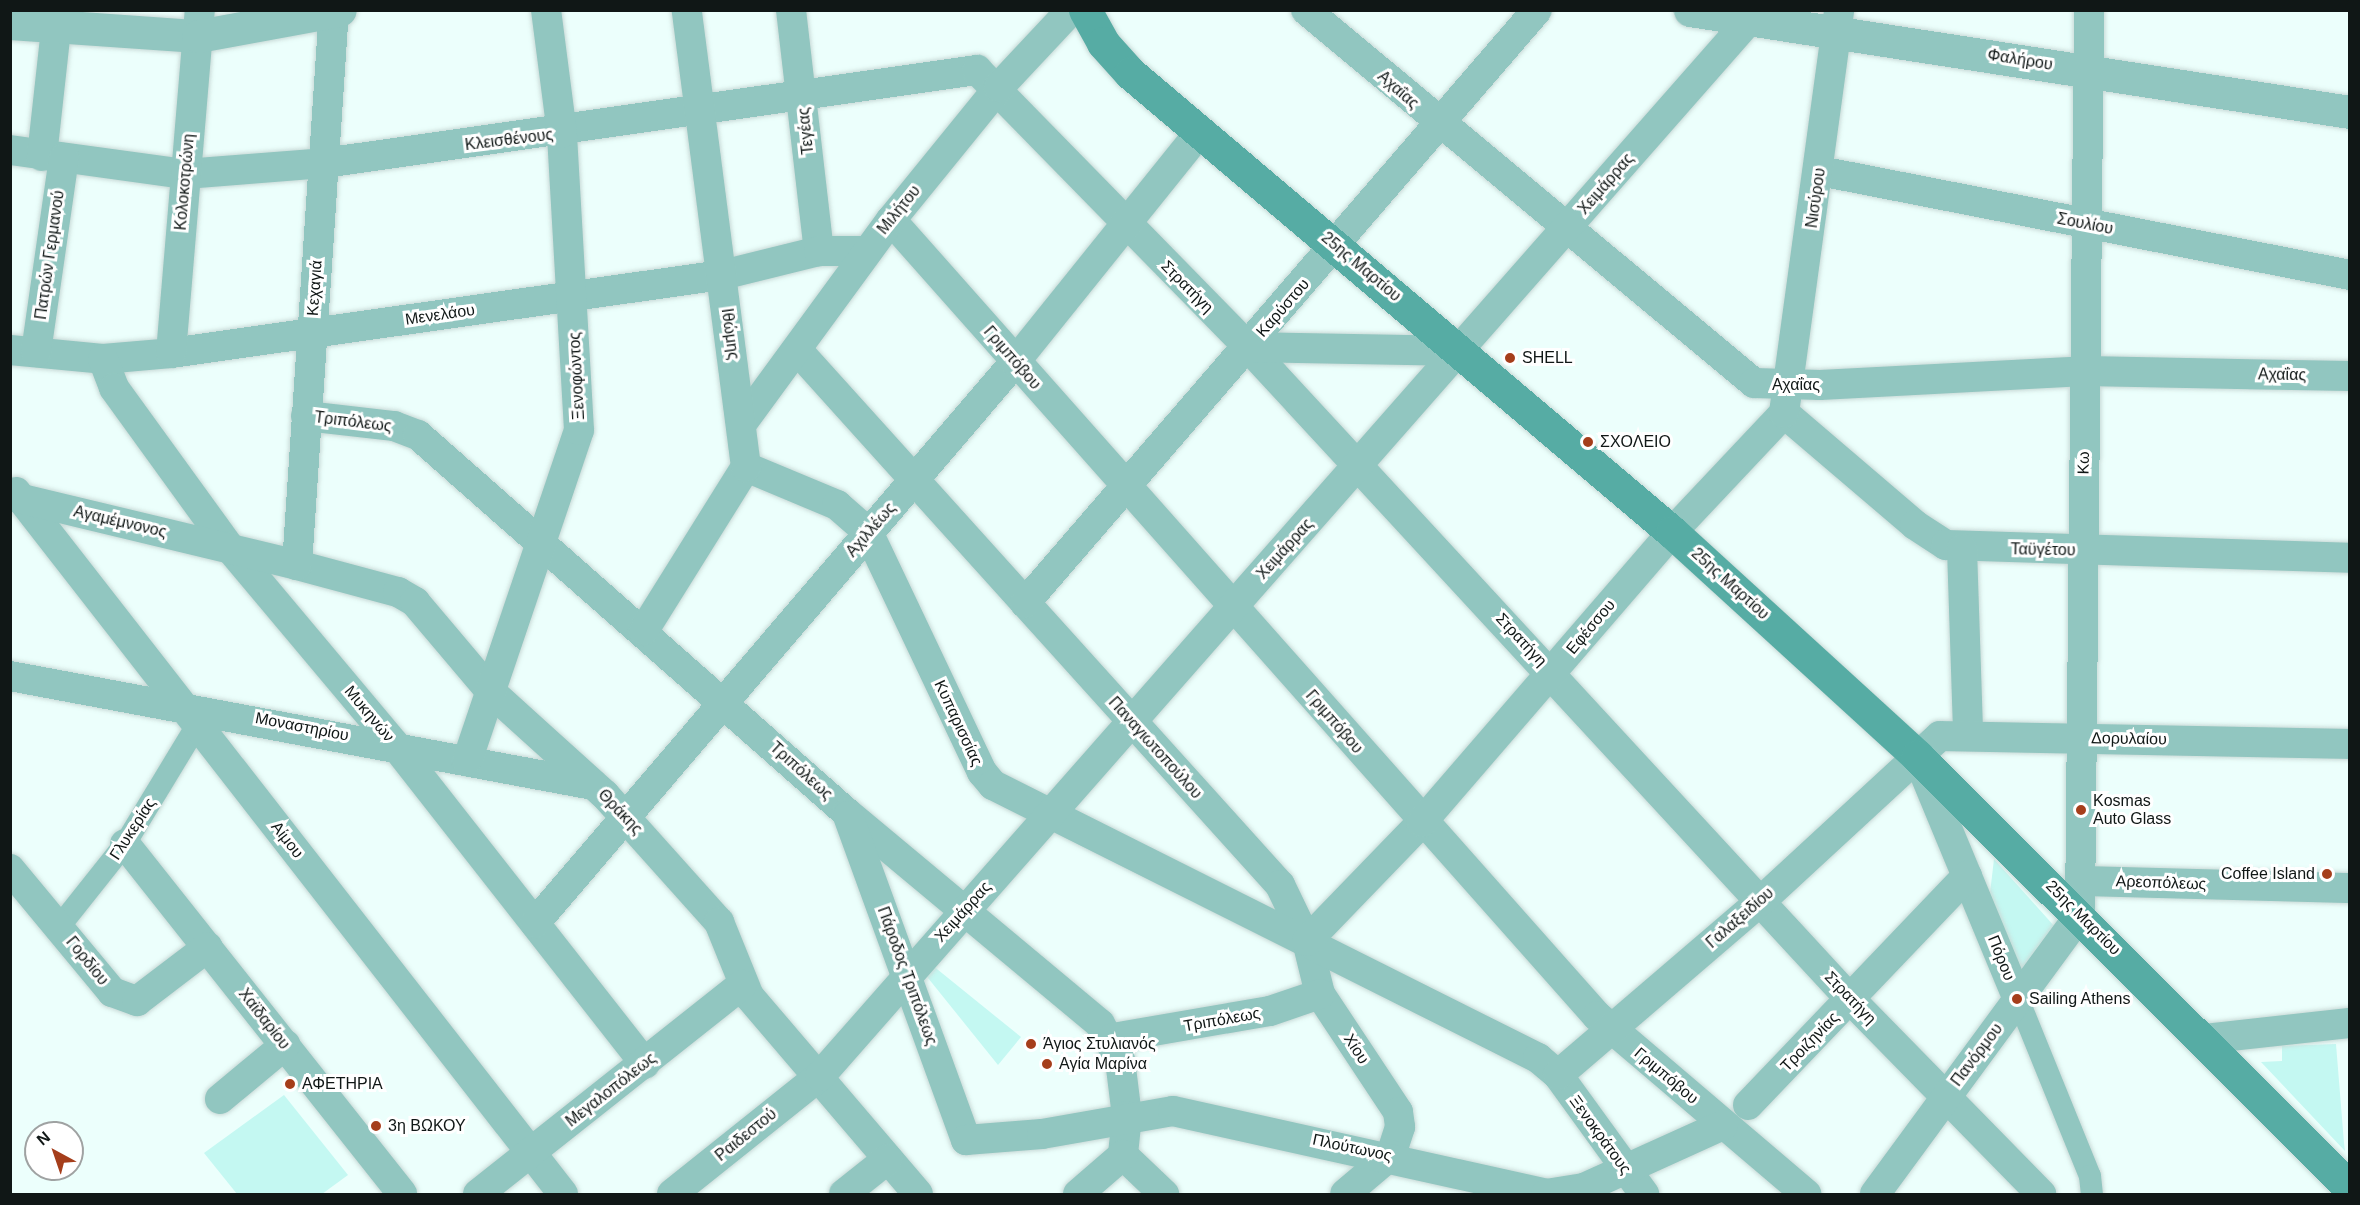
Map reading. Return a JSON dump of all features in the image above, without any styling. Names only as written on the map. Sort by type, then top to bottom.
[{"type":"main road","name":"25ης Μαρτίου","points":[[1085,10],[1103,43],[1130,73],[1462,351],[1672,532],[1917,756],[2080,915],[2349,1188]]},
{"type":"street","name":"Ξενοφώντος","points":[[467,761],[542,549],[579,430],[562,133],[546,10]]},
{"type":"street","name":"Ιθώμης","points":[[687,10],[699,114],[743,422],[746,467]]},
{"type":"street","name":"Τεγέας","points":[[791,10],[819,251]]},
{"type":"street","name":"Μιλήτου","points":[[743,422],[799,352],[867,251],[891,220],[999,87],[1071,10]]},
{"type":"street","name":"Αχαΐας","points":[[1306,10],[1439,124],[1567,227],[1740,376],[1766,385],[1786,399],[2085,371],[2349,376]]},
{"type":"street","name":"Καρύστου","points":[[1025,603],[1336,246],[1537,10]]},
{"type":"street","name":"Φαλήρου","points":[[1690,10],[1749,20],[1837,22],[2088,71],[2349,112]]},
{"type":"street","name":"Κω","points":[[2080,915],[2089,10]]},
{"type":"street","points":[[10,23],[57,19],[199,23],[336,11]]},
{"type":"street","name":"Κεχαγιά","points":[[297,565],[336,11]]},
{"type":"street","name":"Πατρών Γερμανού","points":[[23,351],[53,157],[57,19]]},
{"type":"street","name":"Χειμάρρας","points":[[820,1076],[965,909],[1462,351],[1567,227],[1749,20]]},
{"type":"street","name":"Νισύρου","points":[[1786,399],[1820,171],[1837,22]]},
{"type":"street","name":"Κολοκοτρώνη","points":[[171,353],[199,23]]},
{"type":"street","name":"Κλεισθένους","points":[[10,150],[185,174],[324,163],[562,133],[802,98],[964,69],[977,70],[999,87]]},
{"type":"street","name":"Στρατήγη","points":[[999,87],[1127,226],[1248,347],[1851,1000],[1947,1095],[2041,1194]]},
{"type":"street","name":"Αχιλλέως","points":[[535,923],[628,819],[868,532],[1015,363],[1200,132]]},
{"type":"street","name":"Σουλίου","points":[[1820,171],[2349,275]]},
{"type":"street","name":"Γριμπόβου","points":[[891,220],[1422,822],[1610,1029],[1806,1194]]},
{"type":"street","name":"Μενελάου","points":[[23,351],[103,359],[171,353],[722,274],[819,251],[867,251]]},
{"type":"street","points":[[1248,347],[1462,351]]},
{"type":"street","name":"Παναγιωτοπούλου","points":[[799,352],[1280,885],[1307,941]]},
{"type":"street","name":"Μυκηνών","points":[[103,359],[114,388],[229,547],[395,745],[645,1064]]},
{"type":"street","name":"Εφέσσου","points":[[1307,941],[1422,822],[1786,399]]},
{"type":"street","name":"Ταϋγέτου","points":[[1786,399],[1929,537],[1962,549],[2084,550],[2349,558]]},
{"type":"street","name":"Τριπόλεως","points":[[306,416],[393,426],[418,435],[542,549],[644,630],[847,813],[965,909],[1113,1038],[1270,1011],[1320,994]]},
{"type":"street","points":[[644,630],[746,467]]},
{"type":"street","name":"Κυπαρισσίας","points":[[746,467],[837,505],[868,532],[982,772],[993,785],[1050,816],[1307,941]]},
{"type":"street","name":"Αγαμέμνονος","points":[[14,493],[229,547]]},
{"type":"street","name":"Αίμου","points":[[14,493],[563,1194]]},
{"type":"street","name":"Θράκης","points":[[229,547],[398,592],[415,602],[491,692],[593,784],[628,819],[719,922],[742,985],[918,1194]]},
{"type":"street","points":[[1962,549],[1968,734]]},
{"type":"street","name":"Μοναστηρίου","points":[[10,676],[189,715],[395,745],[593,784]]},
{"type":"street","name":"Γλυκερίας","points":[[59,927],[125,844],[189,715]]},
{"type":"street","name":"Δορυλαίου","points":[[1917,756],[1940,736],[1968,734],[2349,744]]},
{"type":"street","name":"Πόρου","points":[[1917,756],[2090,1176],[2092,1194]]},
{"type":"street","name":"Γαλαξειδίου","points":[[1558,1075],[1761,901],[1917,756]]},
{"type":"street","name":"Πάροδος Τριπόλεως","points":[[847,813],[908,975],[966,1140]]},
{"type":"street","name":"Χαϊδαρίου","points":[[125,844],[402,1194]]},
{"type":"street","name":"Γορδίου","points":[[12,875],[59,927],[112,992],[137,1001],[208,947]]},
{"type":"street","name":"Τροιζηνίας","points":[[1723,1125],[1748,1105],[1851,1000],[1967,876]]},
{"type":"street","name":"Αρεοπόλεως","points":[[2080,881],[2349,888]]},
{"type":"street","name":"Πανόρμου","points":[[1875,1194],[2080,915]]},
{"type":"street","points":[[1307,941],[1513,1042],[1558,1075]]},
{"type":"street","name":"Χίου","points":[[1307,941],[1320,994],[1398,1112],[1400,1127],[1391,1155]]},
{"type":"street","name":"Μεγαλοπόλεως","points":[[478,1194],[742,985]]},
{"type":"street","points":[[2204,1039],[2349,1023]]},
{"type":"street","points":[[1078,1194],[1123,1155],[1127,1116],[1113,1038]]},
{"type":"street","points":[[220,1099],[285,1045]]},
{"type":"street","name":"Ξενοκράτους","points":[[1558,1075],[1635,1183]]},
{"type":"street","name":"Ραιδεστού","points":[[672,1194],[820,1076]]},
{"type":"street","name":"Πλούτωνος","points":[[966,1140],[1042,1134],[1127,1116],[1173,1111],[1391,1155],[1546,1194],[1635,1183],[1723,1125]]},
{"type":"street","points":[[1123,1155],[1164,1194]]},
{"type":"street","points":[[1345,1194],[1391,1155]]},
{"type":"street","points":[[844,1194],[888,1159]]},
{"type":"shaded area","points":[[1994,859],[2055,927],[2020,974],[1989,902]]},
{"type":"shaded area","points":[[932,965],[1021,1037],[998,1065],[924,973]]},
{"type":"shaded area","points":[[2336,1044],[2345,1151],[2261,1062],[2282,1061],[2282,1046]]},
{"type":"shaded area","points":[[284,1095],[348,1175],[322,1194],[237,1194],[204,1153]]},
{"type":"place","name":"SHELL","points":[[1510,358]]},
{"type":"place","name":"ΣΧΟΛΕΙΟ","points":[[1588,442]]},
{"type":"place","name":"Kosmas Auto Glass","points":[[2081,810]]},
{"type":"place","name":"Coffee Island","points":[[2327,874]]},
{"type":"place","name":"Sailing Athens","points":[[2017,999]]},
{"type":"place","name":"Άγιος Στυλιανός","points":[[1031,1044]]},
{"type":"place","name":"Αγία Μαρίνα","points":[[1047,1064]]},
{"type":"place","name":"ΑΦΕΤΗΡΙΑ","points":[[290,1084]]},
{"type":"place","name":"3η ΒΩΚΟΥ","points":[[376,1126]]}]
